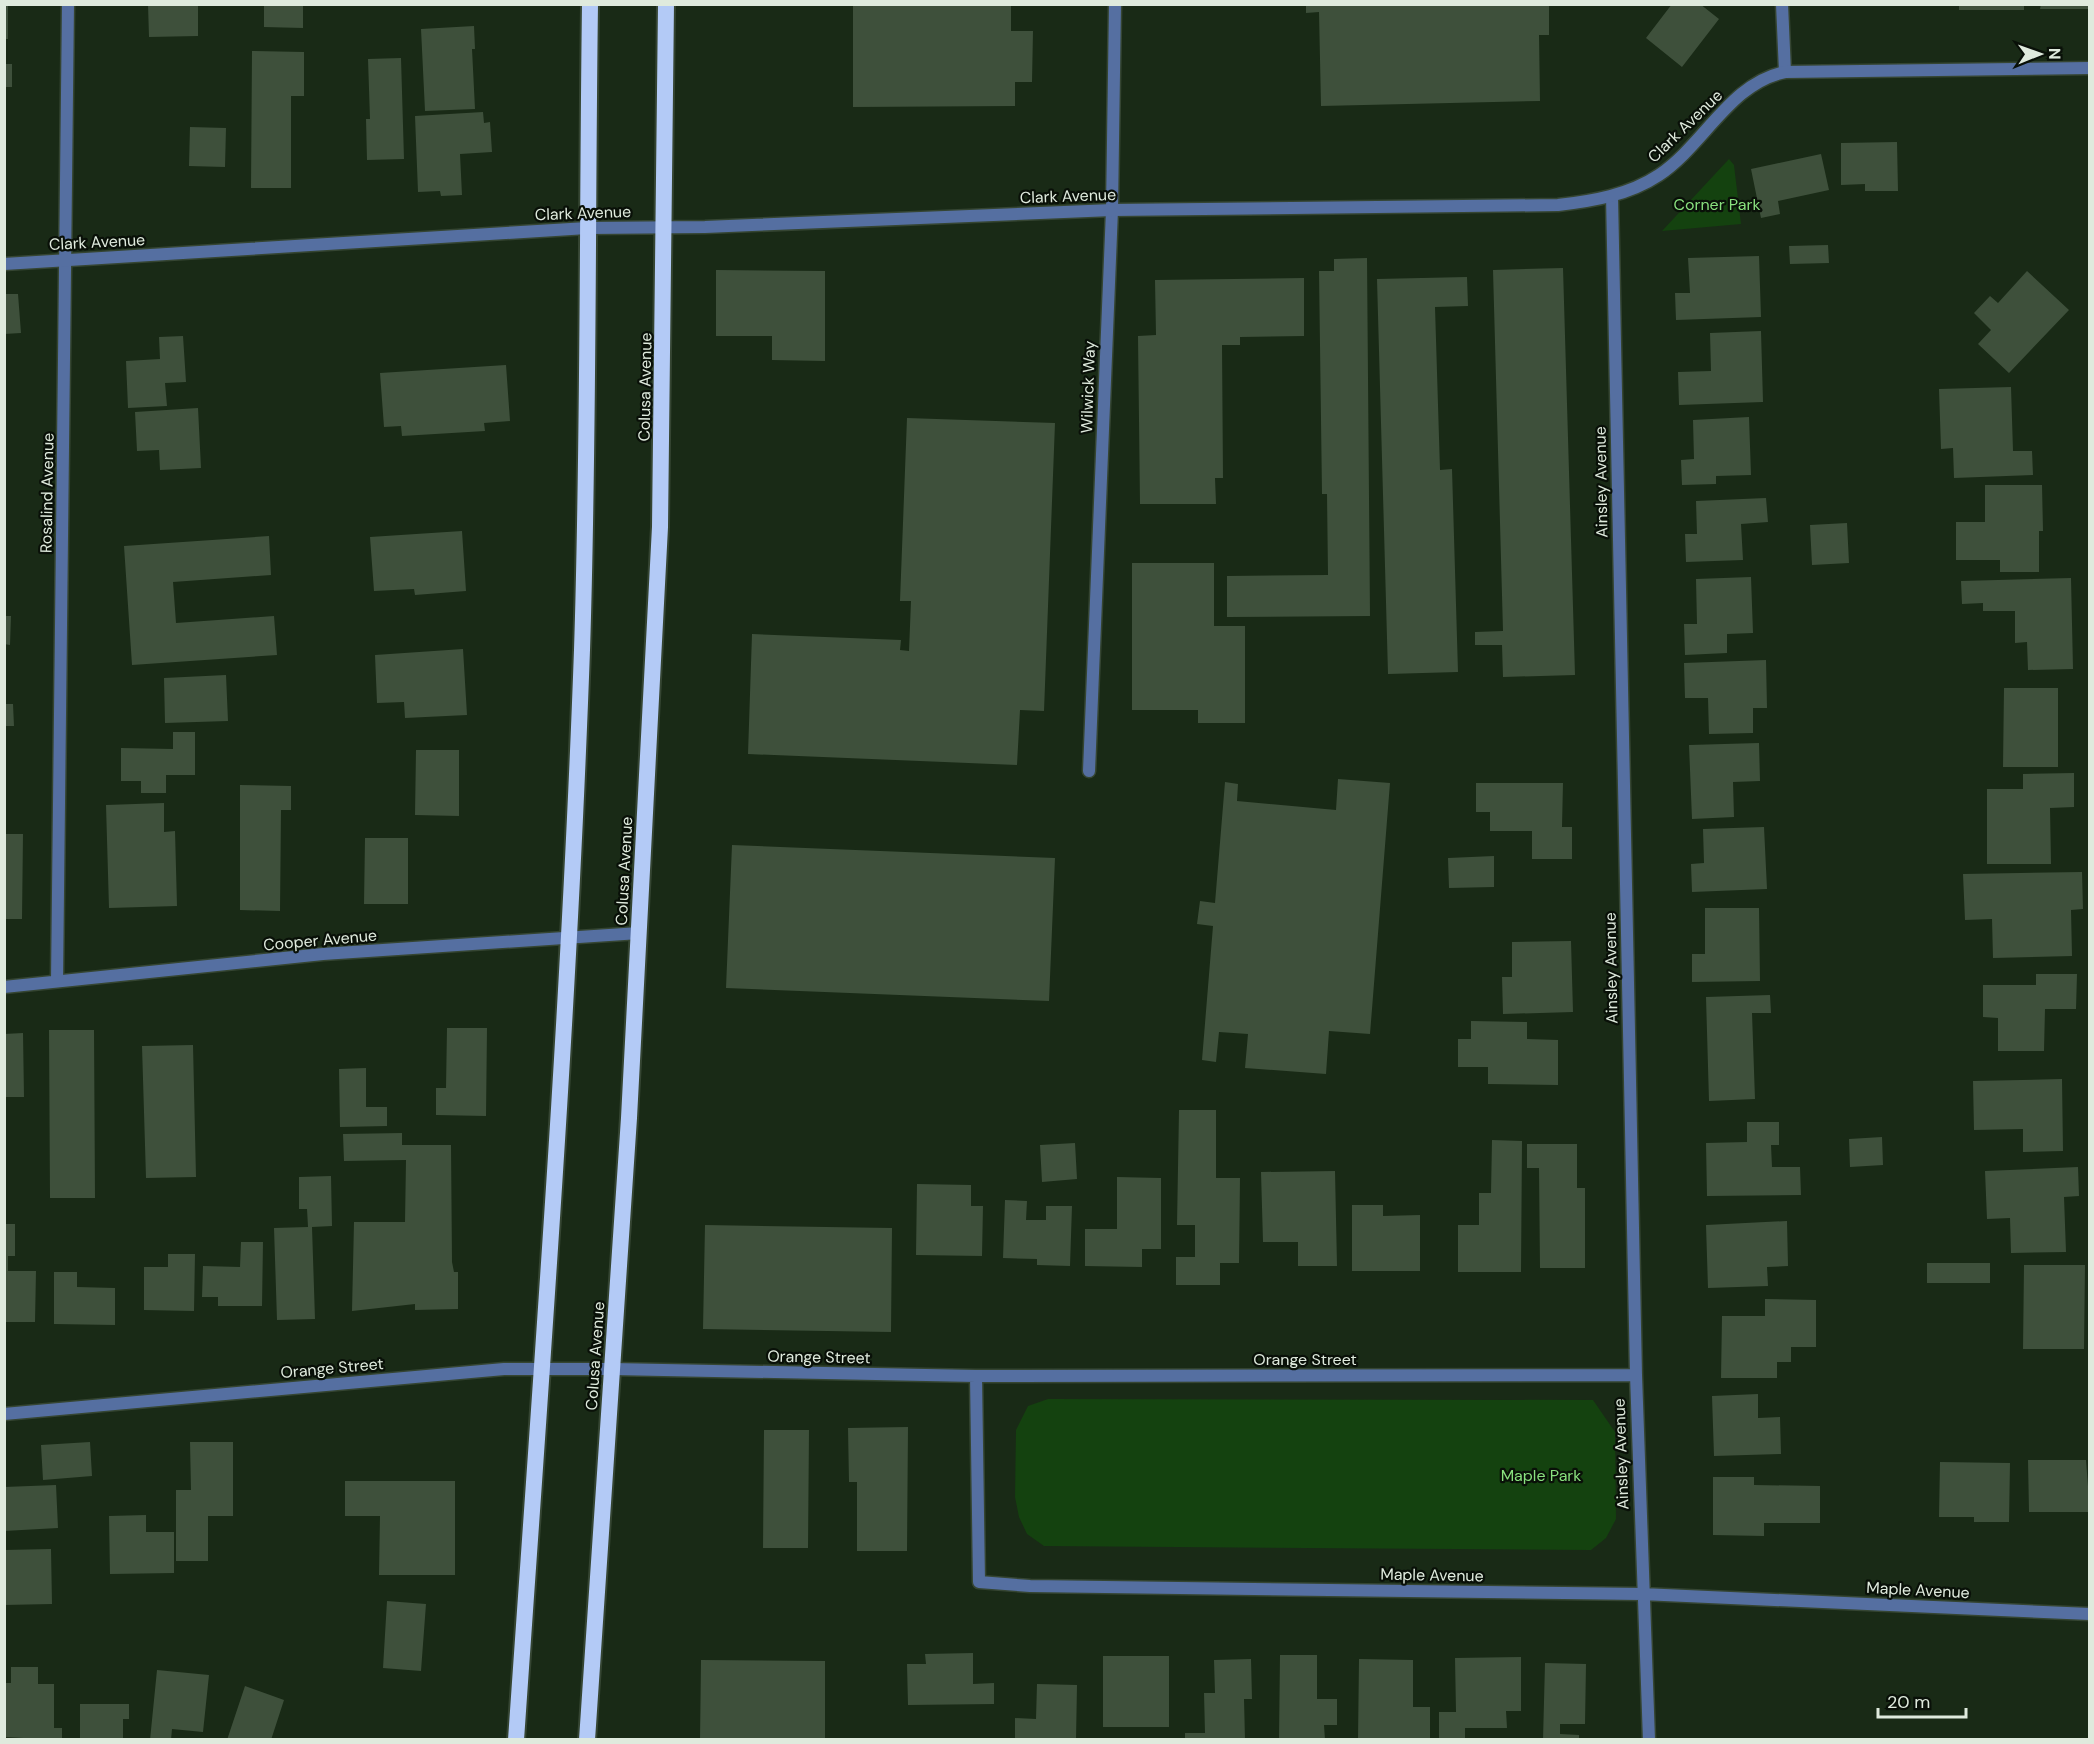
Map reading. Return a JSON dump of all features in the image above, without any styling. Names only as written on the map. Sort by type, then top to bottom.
[{"type":"highway","points":[[516,1740],[569,937],[585,546],[586,228],[590,4]]},
{"type":"highway","name":"Colusa Avenue","points":[[587,1740],[613,1369],[660,527],[666,4]]},
{"type":"street","name":"Rosalind Avenue","points":[[57,981],[68,4]]},
{"type":"street","name":"Wilwick Way","points":[[1089,771],[1112,210],[1114,4]]},
{"type":"street","points":[[1782,4],[1785,72]]},
{"type":"street","name":"Clark Avenue","points":[[4,264],[586,228],[1112,210],[1558,205],[1612,196],[1635,188],[1659,175],[1684,155],[1756,81],[1785,72],[2090,68]]},
{"type":"street","name":"Ainsley Avenue","points":[[1612,196],[1636,1375],[1649,1740]]},
{"type":"street","name":"Cooper Avenue","points":[[4,987],[323,954],[639,933]]},
{"type":"street","name":"Orange Street","points":[[4,1414],[480,1371],[541,1369],[976,1376],[1636,1375]]},
{"type":"street","name":"Maple Avenue","points":[[976,1376],[979,1582],[1054,1586],[1642,1594],[2090,1614]]},
{"type":"green space","name":"Corner Park","points":[[1729,159],[1734,165],[1741,224],[1662,231]]},
{"type":"green space","name":"Maple Park","points":[[1048,1399],[1593,1400],[1615,1432],[1616,1519],[1606,1538],[1591,1550],[1044,1546],[1027,1534],[1019,1517],[1015,1497],[1016,1430],[1028,1406]]},
{"type":"building","points":[[4,4],[8,4],[8,39],[4,39]]},
{"type":"building","points":[[148,4],[198,4],[198,36],[149,37]]},
{"type":"building","points":[[264,4],[303,4],[303,28],[264,27]]},
{"type":"building","points":[[853,4],[1011,4],[1011,31],[1033,31],[1032,82],[1015,82],[1015,106],[853,107]]},
{"type":"building","points":[[1306,4],[1549,4],[1549,35],[1539,35],[1540,101],[1321,106],[1319,12],[1306,13]]},
{"type":"building","points":[[1672,4],[1700,4],[1719,19],[1682,67],[1646,38]]},
{"type":"building","points":[[1959,4],[2024,4],[2024,10],[1959,10]]},
{"type":"building","points":[[2041,4],[2090,4],[2090,9],[2040,9]]},
{"type":"building","points":[[474,26],[475,49],[472,49],[475,109],[425,111],[421,29]]},
{"type":"building","points":[[252,51],[304,52],[304,96],[291,96],[291,188],[251,188]]},
{"type":"building","points":[[401,58],[404,159],[367,160],[366,119],[370,119],[368,59]]},
{"type":"building","points":[[4,64],[12,64],[12,87],[4,87]]},
{"type":"building","points":[[483,112],[484,123],[490,122],[492,152],[460,154],[462,195],[441,196],[440,191],[418,192],[415,116]]},
{"type":"building","points":[[190,127],[226,128],[225,167],[189,166]]},
{"type":"building","points":[[1897,142],[1898,191],[1865,191],[1865,184],[1841,185],[1841,143]]},
{"type":"building","points":[[1821,154],[1829,190],[1778,201],[1780,214],[1761,218],[1751,169]]},
{"type":"building","points":[[1828,245],[1829,263],[1790,264],[1789,246]]},
{"type":"building","points":[[1759,256],[1761,317],[1676,320],[1675,293],[1690,293],[1688,258]]},
{"type":"building","points":[[1367,258],[1370,616],[1227,617],[1227,576],[1328,575],[1327,494],[1322,494],[1319,271],[1334,271],[1334,259]]},
{"type":"building","points":[[1563,268],[1575,675],[1503,677],[1502,645],[1475,645],[1475,632],[1503,631],[1493,270]]},
{"type":"building","points":[[716,270],[825,271],[825,361],[772,360],[772,336],[716,336]]},
{"type":"building","points":[[2027,271],[2069,310],[2009,373],[1978,344],[1991,330],[1974,313],[1990,296],[1998,303]]},
{"type":"building","points":[[1467,277],[1468,306],[1435,307],[1440,470],[1452,469],[1458,672],[1388,674],[1377,279]]},
{"type":"building","points":[[1304,278],[1304,336],[1240,337],[1240,345],[1222,345],[1223,478],[1215,478],[1216,504],[1140,504],[1138,336],[1156,335],[1155,280]]},
{"type":"building","points":[[4,294],[18,294],[21,333],[4,334]]},
{"type":"building","points":[[1761,331],[1763,402],[1679,405],[1678,372],[1711,371],[1710,333]]},
{"type":"building","points":[[183,336],[186,382],[165,383],[167,406],[128,408],[126,361],[160,359],[159,337]]},
{"type":"building","points":[[506,365],[510,421],[484,423],[485,431],[402,436],[401,426],[384,427],[380,373]]},
{"type":"building","points":[[2011,387],[2013,451],[2032,451],[2033,475],[1954,478],[1953,448],[1941,449],[1939,389]]},
{"type":"building","points":[[198,408],[201,468],[160,470],[159,450],[137,451],[135,412]]},
{"type":"building","points":[[1749,417],[1751,475],[1716,476],[1716,484],[1682,485],[1681,460],[1694,459],[1693,420]]},
{"type":"building","points":[[907,418],[1055,423],[1044,711],[1020,710],[1017,765],[748,754],[752,634],[901,640],[900,650],[909,651],[911,601],[900,601]]},
{"type":"building","points":[[1985,485],[2042,485],[2043,531],[2039,531],[2039,572],[2000,572],[2000,560],[1956,560],[1956,522],[1985,522]]},
{"type":"building","points":[[1766,498],[1768,522],[1741,524],[1743,560],[1686,562],[1685,534],[1697,534],[1696,501]]},
{"type":"building","points":[[1847,523],[1849,563],[1812,565],[1810,525]]},
{"type":"building","points":[[462,531],[466,591],[415,595],[414,589],[374,591],[370,537]]},
{"type":"building","points":[[269,536],[271,575],[173,582],[176,623],[274,616],[277,655],[132,665],[124,546]]},
{"type":"building","points":[[1132,563],[1214,563],[1214,626],[1245,626],[1245,723],[1198,723],[1198,710],[1132,710]]},
{"type":"building","points":[[1751,577],[1753,633],[1727,634],[1727,653],[1685,655],[1684,624],[1697,624],[1696,579]]},
{"type":"building","points":[[2071,578],[2073,669],[2028,670],[2027,642],[2015,643],[2015,611],[1983,611],[1983,603],[1962,604],[1961,581]]},
{"type":"building","points":[[4,616],[11,616],[10,645],[4,644]]},
{"type":"building","points":[[463,649],[467,715],[405,718],[404,702],[377,703],[375,655]]},
{"type":"building","points":[[1766,660],[1767,708],[1753,708],[1753,733],[1709,734],[1708,698],[1685,698],[1684,663]]},
{"type":"building","points":[[226,675],[228,721],[165,723],[164,678]]},
{"type":"building","points":[[2004,688],[2058,688],[2058,767],[2003,767]]},
{"type":"building","points":[[4,704],[13,704],[14,726],[4,726]]},
{"type":"building","points":[[173,732],[195,732],[195,775],[166,775],[166,793],[141,793],[141,781],[121,781],[121,748],[173,749]]},
{"type":"building","points":[[1759,743],[1760,781],[1733,782],[1734,817],[1692,819],[1689,745]]},
{"type":"building","points":[[416,750],[459,750],[459,816],[415,815]]},
{"type":"building","points":[[2074,773],[2074,807],[2050,808],[2051,864],[1987,864],[1987,789],[2023,789],[2023,774]]},
{"type":"building","points":[[1338,779],[1390,783],[1370,1034],[1329,1031],[1326,1074],[1245,1068],[1248,1034],[1219,1032],[1216,1062],[1202,1060],[1213,926],[1197,924],[1200,901],[1215,903],[1225,782],[1238,784],[1237,801],[1336,810]]},
{"type":"building","points":[[1476,783],[1563,783],[1562,827],[1572,827],[1572,859],[1532,859],[1532,831],[1490,831],[1490,812],[1476,812]]},
{"type":"building","points":[[240,785],[291,786],[291,810],[281,810],[280,911],[240,910]]},
{"type":"building","points":[[164,803],[164,832],[175,831],[177,906],[109,908],[106,805]]},
{"type":"building","points":[[1764,827],[1767,889],[1692,892],[1691,864],[1704,863],[1703,829]]},
{"type":"building","points":[[4,834],[23,834],[22,919],[4,919]]},
{"type":"building","points":[[365,838],[408,838],[408,904],[364,904]]},
{"type":"building","points":[[732,845],[1055,858],[1049,1001],[726,988]]},
{"type":"building","points":[[1494,856],[1494,887],[1449,888],[1448,858]]},
{"type":"building","points":[[2082,872],[2083,909],[2071,910],[2072,956],[1993,958],[1992,919],[1965,920],[1963,874]]},
{"type":"building","points":[[1705,908],[1759,908],[1760,981],[1692,982],[1692,954],[1705,954]]},
{"type":"building","points":[[1571,941],[1573,1012],[1503,1014],[1502,977],[1512,977],[1512,942]]},
{"type":"building","points":[[2036,974],[2077,974],[2076,1009],[2045,1009],[2044,1051],[1998,1051],[1998,1018],[1983,1017],[1983,985],[2036,985]]},
{"type":"building","points":[[1770,995],[1771,1013],[1752,1013],[1755,1099],[1709,1101],[1706,997]]},
{"type":"building","points":[[1471,1021],[1527,1022],[1527,1039],[1558,1040],[1558,1085],[1488,1084],[1488,1067],[1458,1067],[1458,1039],[1471,1039]]},
{"type":"building","points":[[447,1028],[487,1028],[486,1116],[436,1115],[436,1088],[446,1088]]},
{"type":"building","points":[[49,1030],[94,1030],[95,1198],[50,1198]]},
{"type":"building","points":[[23,1033],[24,1097],[4,1097],[4,1034]]},
{"type":"building","points":[[193,1045],[196,1177],[146,1178],[142,1046]]},
{"type":"building","points":[[366,1068],[366,1107],[387,1107],[387,1126],[340,1127],[339,1069]]},
{"type":"building","points":[[2062,1079],[2063,1151],[2023,1152],[2023,1129],[1974,1130],[1973,1081]]},
{"type":"building","points":[[1179,1110],[1216,1110],[1216,1178],[1240,1178],[1239,1263],[1220,1263],[1220,1285],[1176,1285],[1176,1257],[1195,1257],[1195,1225],[1177,1225]]},
{"type":"building","points":[[1747,1122],[1779,1122],[1779,1145],[1771,1145],[1772,1167],[1800,1167],[1801,1195],[1707,1196],[1706,1143],[1747,1142]]},
{"type":"building","points":[[402,1133],[402,1145],[451,1145],[452,1262],[454,1272],[458,1272],[458,1309],[415,1310],[415,1304],[352,1311],[354,1222],[405,1222],[406,1160],[344,1161],[343,1134]]},
{"type":"building","points":[[1882,1137],[1883,1165],[1850,1167],[1849,1139]]},
{"type":"building","points":[[1492,1140],[1522,1141],[1521,1272],[1458,1272],[1458,1225],[1479,1225],[1479,1193],[1491,1193]]},
{"type":"building","points":[[1075,1143],[1077,1179],[1042,1182],[1040,1145]]},
{"type":"building","points":[[1527,1144],[1577,1144],[1577,1188],[1585,1188],[1585,1268],[1540,1268],[1539,1168],[1527,1168]]},
{"type":"building","points":[[2078,1167],[2079,1196],[2064,1197],[2066,1252],[2011,1253],[2010,1218],[1987,1219],[1985,1171]]},
{"type":"building","points":[[1335,1171],[1337,1266],[1298,1266],[1298,1242],[1263,1242],[1261,1172]]},
{"type":"building","points":[[331,1176],[332,1226],[312,1227],[315,1319],[277,1320],[274,1228],[308,1227],[307,1209],[299,1209],[299,1177]]},
{"type":"building","points":[[1117,1177],[1161,1178],[1161,1249],[1142,1249],[1142,1267],[1085,1266],[1085,1229],[1117,1229]]},
{"type":"building","points":[[917,1184],[971,1185],[971,1206],[983,1206],[982,1256],[916,1255]]},
{"type":"building","points":[[1005,1200],[1027,1201],[1026,1220],[1046,1220],[1046,1206],[1072,1206],[1070,1266],[1037,1265],[1037,1259],[1003,1258]]},
{"type":"building","points":[[1352,1205],[1383,1205],[1383,1216],[1420,1215],[1420,1271],[1352,1271]]},
{"type":"building","points":[[1787,1221],[1788,1266],[1767,1267],[1768,1286],[1708,1288],[1706,1225]]},
{"type":"building","points":[[4,1224],[15,1224],[15,1256],[8,1256],[8,1271],[36,1271],[35,1322],[4,1322]]},
{"type":"building","points":[[705,1225],[892,1228],[891,1332],[703,1329]]},
{"type":"building","points":[[241,1242],[263,1242],[262,1306],[218,1306],[218,1297],[202,1297],[203,1266],[240,1267]]},
{"type":"building","points":[[168,1254],[195,1254],[194,1311],[144,1310],[144,1267],[168,1267]]},
{"type":"building","points":[[1927,1263],[1990,1263],[1990,1283],[1927,1283]]},
{"type":"building","points":[[2024,1265],[2085,1265],[2084,1349],[2023,1349]]},
{"type":"building","points":[[54,1272],[77,1272],[77,1287],[115,1288],[115,1325],[54,1324]]},
{"type":"building","points":[[1765,1299],[1816,1300],[1816,1347],[1791,1347],[1791,1362],[1777,1362],[1777,1378],[1721,1378],[1722,1316],[1765,1316]]},
{"type":"building","points":[[1758,1394],[1758,1418],[1780,1417],[1781,1454],[1714,1456],[1712,1396]]},
{"type":"building","points":[[908,1427],[907,1551],[857,1551],[857,1482],[849,1482],[848,1428]]},
{"type":"building","points":[[764,1430],[809,1430],[808,1548],[763,1548]]},
{"type":"building","points":[[90,1442],[92,1476],[43,1480],[41,1445]]},
{"type":"building","points":[[190,1442],[233,1442],[233,1516],[208,1516],[208,1561],[176,1561],[176,1490],[191,1490]]},
{"type":"building","points":[[2028,1460],[2086,1460],[2090,1512],[2029,1512]]},
{"type":"building","points":[[1940,1462],[2010,1463],[2009,1522],[1974,1522],[1974,1517],[1939,1517]]},
{"type":"building","points":[[1713,1477],[1754,1477],[1754,1485],[1820,1486],[1820,1523],[1764,1523],[1764,1536],[1713,1535]]},
{"type":"building","points":[[345,1481],[455,1481],[455,1575],[379,1575],[380,1516],[345,1516]]},
{"type":"building","points":[[56,1485],[58,1528],[4,1531],[4,1487]]},
{"type":"building","points":[[146,1515],[146,1532],[174,1532],[174,1573],[110,1574],[109,1516]]},
{"type":"building","points":[[51,1549],[52,1604],[4,1605],[4,1550]]},
{"type":"building","points":[[387,1601],[426,1604],[421,1671],[383,1668]]},
{"type":"building","points":[[973,1653],[973,1684],[994,1683],[994,1704],[908,1705],[907,1664],[926,1664],[925,1654]]},
{"type":"building","points":[[1280,1655],[1317,1655],[1317,1699],[1337,1699],[1337,1725],[1324,1725],[1325,1740],[1279,1740]]},
{"type":"building","points":[[1103,1656],[1169,1656],[1169,1727],[1103,1727]]},
{"type":"building","points":[[1521,1657],[1521,1711],[1506,1711],[1507,1728],[1465,1728],[1465,1740],[1439,1740],[1439,1712],[1456,1712],[1455,1658]]},
{"type":"building","points":[[1251,1659],[1252,1699],[1244,1699],[1245,1740],[1185,1740],[1185,1733],[1205,1733],[1204,1693],[1215,1693],[1214,1660]]},
{"type":"building","points":[[1359,1659],[1413,1660],[1413,1707],[1430,1707],[1430,1740],[1358,1740]]},
{"type":"building","points":[[701,1660],[825,1661],[825,1740],[700,1740]]},
{"type":"building","points":[[1545,1663],[1586,1664],[1585,1724],[1560,1724],[1560,1734],[1579,1735],[1579,1740],[1543,1740]]},
{"type":"building","points":[[11,1667],[38,1667],[38,1684],[54,1684],[54,1728],[62,1728],[62,1740],[4,1737],[4,1683],[11,1683]]},
{"type":"building","points":[[157,1670],[209,1675],[203,1732],[172,1729],[171,1740],[150,1740]]},
{"type":"building","points":[[1037,1684],[1077,1685],[1076,1740],[1015,1740],[1015,1718],[1036,1719]]},
{"type":"building","points":[[245,1686],[284,1700],[271,1740],[227,1740]]},
{"type":"building","points":[[80,1704],[129,1704],[129,1719],[123,1719],[123,1740],[80,1740]]}]
